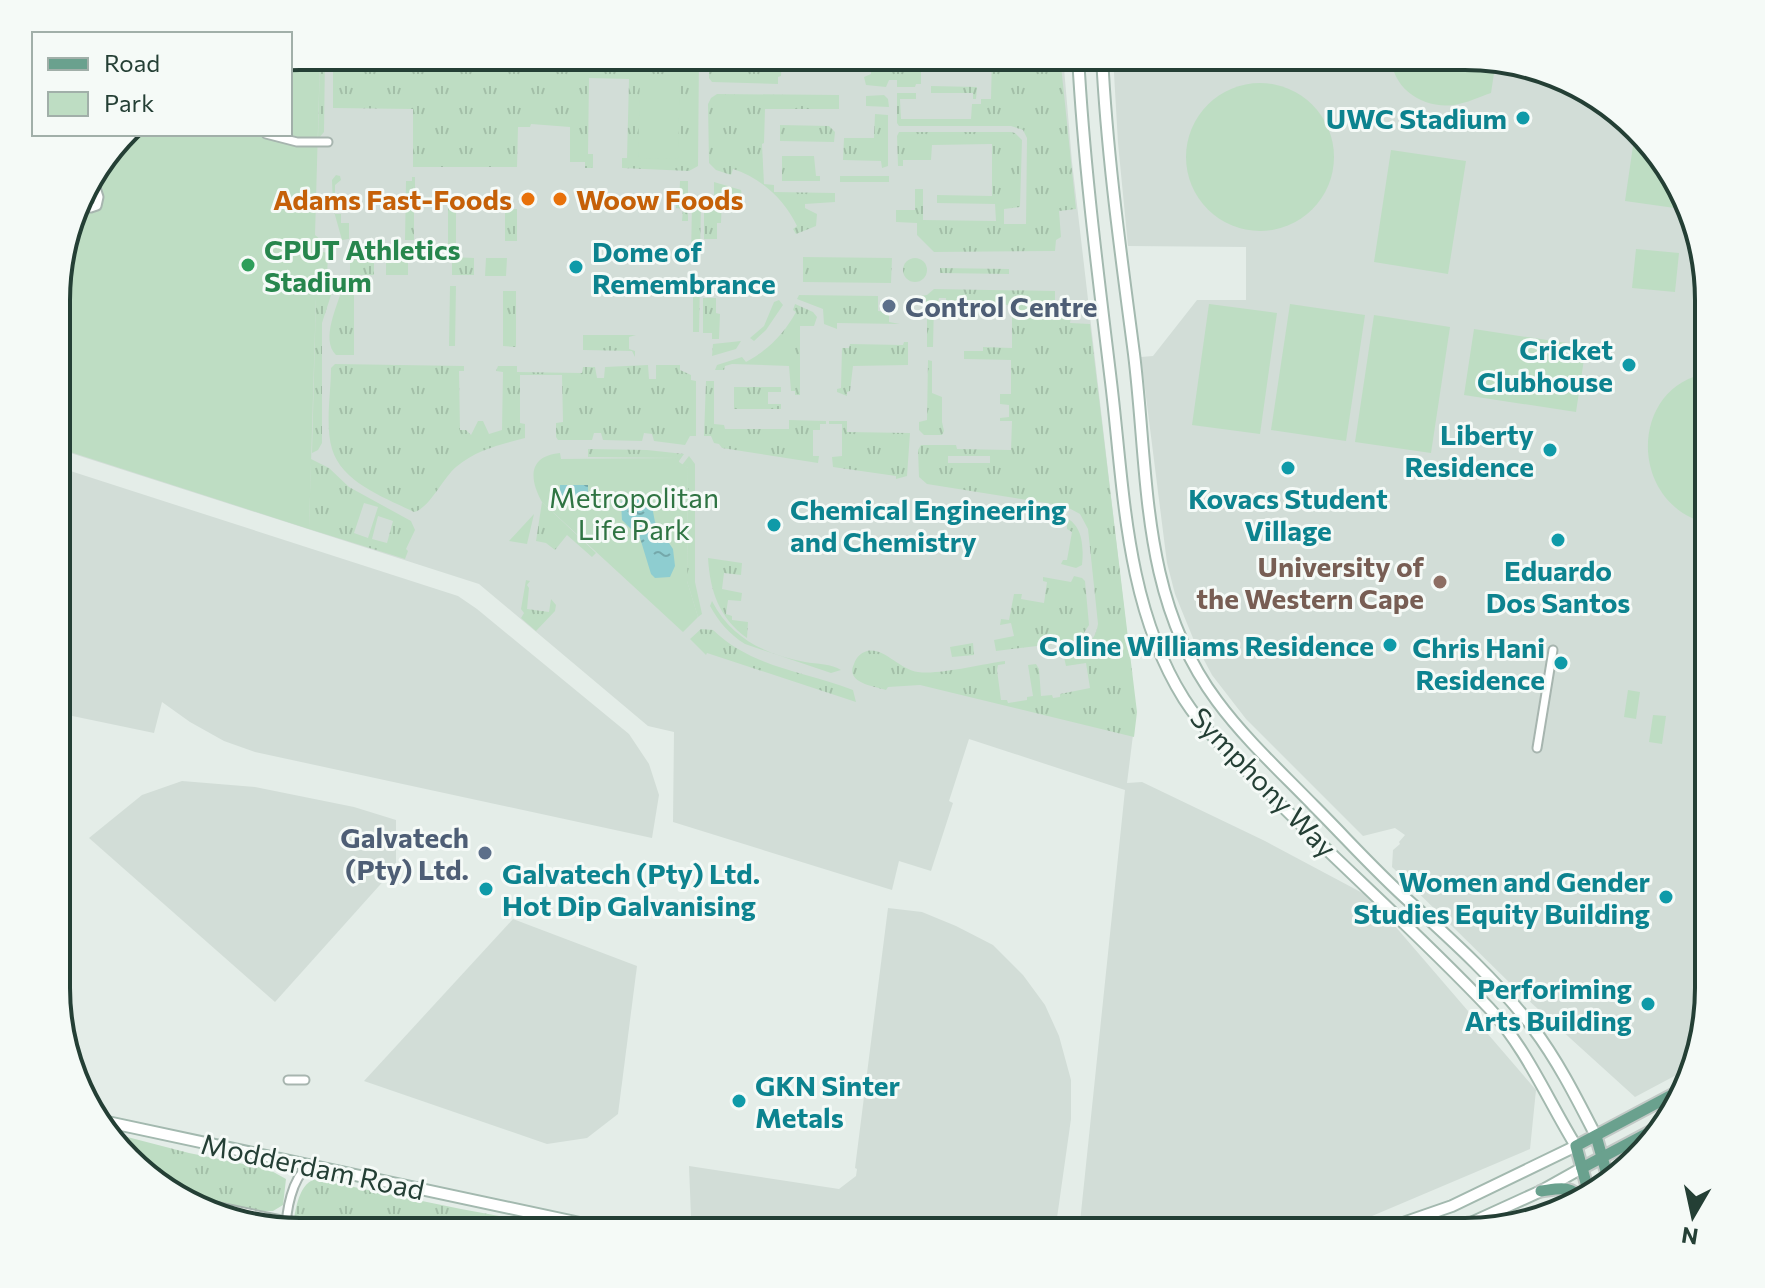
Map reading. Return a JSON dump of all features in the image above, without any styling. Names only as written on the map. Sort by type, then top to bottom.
[{"type":"main road","name":"Symphony Way","points":[[1079,70],[1086,181],[1124,500],[1142,600],[1169,670],[1206,730],[1319,844],[1397,915],[1508,1030],[1535,1070],[1576,1146]]},
{"type":"main road","name":"Symphony Way","points":[[1103,70],[1111,170],[1141,412],[1151,527],[1162,588],[1175,626],[1204,682],[1238,727],[1370,863],[1451,939],[1527,1020],[1555,1059],[1596,1136]]},
{"type":"main road","points":[[1417,1218],[1452,1206],[1667,1098]]},
{"type":"main road","name":"Modderdam Road","points":[[115,1124],[555,1218]]},
{"type":"main road","points":[[1596,1136],[1606,1170]]},
{"type":"main road","points":[[1485,1217],[1541,1191],[1640,1137]]},
{"type":"main road","points":[[1576,1146],[1586,1183]]},
{"type":"main road","points":[[1541,1191],[1574,1190]]},
{"type":"street","points":[[274,136],[297,142],[328,142]]},
{"type":"street","points":[[90,207],[97,206],[97,192]]},
{"type":"street","points":[[1537,748],[1553,650]]},
{"type":"street","points":[[288,1080],[305,1080]]},
{"type":"street","points":[[291,1162],[298,1174]]},
{"type":"street","points":[[287,1218],[298,1174],[308,1166]]},
{"type":"shaded area","points":[[292,70],[1064,70],[1072,162],[1136,711],[1127,783],[1142,782],[1265,841],[1370,897],[1536,1090],[1530,1149],[1364,1218],[1080,1218],[1125,790],[969,739],[931,871],[899,861],[892,890],[673,822],[674,732],[648,726],[479,584],[70,453],[70,300],[78,240],[87,212],[101,185],[117,160],[139,136],[292,136]]},
{"type":"shaded area","name":"University of the Western Cape","points":[[1114,70],[1480,70],[1539,82],[1580,101],[1605,117],[1638,148],[1664,185],[1683,226],[1695,285],[1695,1003],[1691,1033],[1678,1074],[1635,1097],[1517,990],[1392,867],[1393,850],[1405,835],[1395,828],[1363,836],[1246,719],[1212,675],[1175,594],[1167,563],[1141,357],[1153,356],[1197,300],[1246,300],[1246,247],[1128,246]]},
{"type":"shaded area","points":[[70,471],[458,596],[629,734],[649,764],[659,795],[652,838],[255,752],[224,741],[162,702],[154,733],[70,716]]},
{"type":"shaded area","points":[[182,781],[255,787],[354,807],[396,820],[396,867],[275,1002],[89,838],[142,795]]},
{"type":"shaded area","points":[[888,908],[922,912],[993,945],[1023,975],[1045,1005],[1059,1036],[1071,1080],[1071,1119],[1057,1218],[691,1217],[689,1166],[839,1189],[856,1176]]},
{"type":"shaded area","points":[[513,919],[637,966],[618,1114],[587,1138],[547,1144],[364,1081]]},
{"type":"green space","points":[[292,70],[320,70],[315,235],[322,241],[323,252],[328,253],[327,278],[322,278],[319,291],[309,295],[316,297],[309,529],[70,452],[72,270],[87,212],[101,185],[117,160],[139,136],[292,136]]},
{"type":"green space","points":[[320,70],[325,70],[324,132],[318,139]]},
{"type":"green space","points":[[333,70],[699,70],[698,166],[689,171],[622,168],[622,158],[627,158],[629,79],[589,78],[588,154],[593,154],[593,168],[585,168],[585,162],[570,162],[570,127],[531,124],[530,127],[518,127],[517,167],[413,167],[413,109],[333,108]]},
{"type":"green space","points":[[709,70],[781,70],[778,84],[712,82]]},
{"type":"green space","points":[[871,70],[921,70],[921,84],[897,87],[897,80],[889,80],[886,87],[866,85],[864,77],[871,74]]},
{"type":"green space","points":[[992,70],[1061,70],[1076,209],[1059,211],[1061,237],[1056,240],[1055,251],[934,252],[917,235],[917,223],[896,222],[896,210],[915,210],[915,189],[923,189],[923,220],[996,221],[995,204],[937,203],[937,195],[992,196],[992,144],[932,145],[931,160],[903,160],[903,166],[898,166],[899,132],[1011,132],[1022,140],[1020,207],[1004,209],[1004,224],[1026,224],[1027,138],[1023,130],[1011,126],[899,126],[897,123],[897,93],[916,93],[916,99],[900,99],[901,119],[971,119],[972,104],[981,104],[981,99],[991,99]]},
{"type":"green space","points":[[1394,70],[1494,72],[1491,93],[1454,105],[1431,104],[1421,100],[1403,87]]},
{"type":"green space","points":[[640,75],[680,76],[678,159],[638,158]]},
{"type":"green space","points":[[1260,83],[1288,89],[1312,105],[1328,129],[1334,157],[1328,185],[1312,209],[1288,225],[1260,231],[1232,225],[1208,209],[1192,185],[1186,157],[1192,129],[1208,105],[1232,89]]},
{"type":"green space","points":[[931,86],[977,87],[976,99],[973,99],[973,93],[931,93]]},
{"type":"green space","points":[[717,94],[839,95],[839,109],[765,109],[762,144],[764,184],[774,185],[774,192],[835,193],[835,202],[805,204],[805,208],[817,214],[816,226],[796,234],[793,229],[797,226],[792,216],[771,191],[743,173],[733,169],[731,175],[716,170],[709,163],[708,104]]},
{"type":"green space","points":[[884,95],[889,107],[866,106],[866,96]]},
{"type":"green space","points":[[875,114],[888,115],[888,166],[882,168],[881,161],[843,160],[844,138],[874,138]]},
{"type":"green space","points":[[780,125],[829,126],[835,132],[834,142],[780,141]]},
{"type":"green space","points":[[1633,143],[1656,172],[1675,208],[1625,201]]},
{"type":"green space","points":[[1391,150],[1466,161],[1448,274],[1374,262]]},
{"type":"green space","points":[[782,156],[814,156],[816,176],[820,176],[820,181],[782,181]]},
{"type":"green space","points":[[336,175],[341,180],[335,185],[335,214],[341,214],[341,223],[349,223],[349,239],[342,240],[333,208],[332,180]]},
{"type":"green space","points":[[840,176],[889,176],[889,182],[840,182]]},
{"type":"green space","points":[[415,177],[415,190],[418,190],[417,201],[414,201],[414,240],[405,240],[406,181],[412,181]]},
{"type":"green space","points":[[680,181],[688,181],[688,221],[682,221],[683,209],[676,208]]},
{"type":"green space","points":[[714,182],[741,190],[742,196],[714,195]]},
{"type":"green space","points":[[722,196],[717,239],[704,239],[704,204],[714,204],[714,197]]},
{"type":"green space","points":[[692,204],[701,204],[700,256],[691,256]]},
{"type":"green space","points":[[448,208],[456,208],[456,245],[448,245]]},
{"type":"green space","points":[[505,209],[517,209],[517,241],[505,241]]},
{"type":"green space","points":[[1636,249],[1679,253],[1675,292],[1632,288]]},
{"type":"green space","points":[[350,256],[374,256],[374,275],[350,275]]},
{"type":"green space","points":[[386,256],[408,256],[408,275],[386,275]]},
{"type":"green space","points":[[452,257],[474,258],[474,275],[452,275]]},
{"type":"green space","points":[[803,257],[892,258],[891,283],[803,282]]},
{"type":"green space","points":[[486,258],[507,258],[506,276],[485,276]]},
{"type":"green space","points":[[915,258],[926,265],[927,270],[920,281],[915,282],[904,275],[903,270],[910,259]]},
{"type":"green space","points":[[940,268],[1009,269],[1009,274],[940,273]]},
{"type":"green space","points":[[322,277],[333,278],[322,323],[322,443],[312,453],[316,297],[309,294],[321,288]]},
{"type":"green space","points":[[690,280],[700,280],[699,332],[693,332],[693,288],[690,287]]},
{"type":"green space","points":[[343,286],[354,286],[354,355],[336,355],[330,340]]},
{"type":"green space","points":[[450,286],[456,286],[455,346],[449,346]]},
{"type":"green space","points":[[934,289],[1055,291],[1055,302],[1067,313],[1067,317],[1071,317],[1070,323],[1090,324],[1137,712],[1134,737],[920,685],[888,687],[886,690],[862,683],[853,676],[852,670],[860,654],[873,651],[911,670],[927,673],[1005,661],[1005,664],[998,665],[997,670],[1001,700],[1008,703],[1033,696],[1028,665],[1036,664],[1039,669],[1041,696],[1060,697],[1060,694],[1090,688],[1086,663],[1066,666],[1063,653],[1091,641],[1098,624],[1088,529],[1080,514],[1065,506],[927,484],[919,477],[918,450],[921,445],[1011,450],[1012,421],[1000,421],[1000,418],[1009,417],[1009,405],[1000,404],[1000,394],[1011,394],[1011,360],[964,359],[964,351],[983,351],[983,347],[1012,348],[1012,317],[1017,317],[1017,305],[946,304],[946,298],[939,298],[938,303],[934,303],[933,347],[927,347],[927,306],[921,305],[920,296]],"holes":[[[948,456],[990,456],[990,463],[948,463]]]},
{"type":"green space","points":[[503,291],[516,291],[516,347],[503,346]]},
{"type":"green space","points":[[799,295],[878,296],[878,311],[889,312],[889,322],[900,324],[837,323],[837,329],[824,324],[823,309],[797,299]]},
{"type":"green space","points":[[703,298],[716,298],[716,313],[720,314],[719,339],[712,339],[712,333],[703,333]]},
{"type":"green space","points":[[779,300],[783,305],[766,330],[754,341],[750,338],[764,326],[774,302]]},
{"type":"green space","points":[[795,304],[817,317],[814,326],[800,326],[800,395],[791,391],[789,366],[732,364],[725,366],[724,370],[715,370],[717,365],[742,357],[746,362],[768,347],[791,320],[796,312],[793,310]]},
{"type":"green space","points":[[1209,304],[1277,313],[1260,434],[1192,425]]},
{"type":"green space","points":[[1290,304],[1365,315],[1346,441],[1271,430]]},
{"type":"green space","points":[[1374,315],[1450,327],[1431,453],[1355,442]]},
{"type":"green space","points":[[1474,329],[1586,346],[1576,412],[1464,395]]},
{"type":"green space","points":[[583,335],[636,335],[629,337],[629,349],[635,351],[635,357],[632,351],[583,350]]},
{"type":"green space","points":[[741,341],[736,349],[712,356],[713,344]]},
{"type":"green space","points":[[908,342],[908,365],[853,366],[847,396],[837,392],[841,388],[842,348],[849,348],[850,344],[903,345]]},
{"type":"green space","points":[[928,360],[932,361],[932,393],[942,397],[942,435],[924,435],[919,430],[919,422],[927,420]]},
{"type":"green space","points":[[335,364],[464,366],[464,371],[459,371],[460,430],[466,430],[471,435],[478,421],[483,421],[489,434],[502,430],[503,372],[496,371],[498,366],[517,366],[517,372],[582,373],[583,367],[595,367],[597,378],[604,378],[605,367],[648,365],[649,379],[656,379],[656,365],[680,365],[680,370],[696,381],[696,436],[690,436],[685,445],[654,441],[652,434],[644,433],[642,441],[603,440],[601,433],[594,433],[592,440],[558,440],[556,423],[563,422],[562,375],[520,375],[520,423],[525,424],[525,438],[489,448],[464,461],[451,472],[425,505],[414,512],[366,488],[337,461],[330,440],[329,419],[331,368]]},
{"type":"green space","points":[[1695,378],[1695,518],[1682,513],[1663,494],[1652,471],[1648,446],[1652,421],[1663,399],[1682,382]]},
{"type":"green space","points":[[706,381],[714,381],[714,424],[724,425],[725,429],[789,429],[789,420],[826,421],[826,424],[820,424],[820,430],[813,430],[813,456],[819,456],[818,463],[722,448],[714,443],[711,436],[704,436]]},
{"type":"green space","points":[[734,387],[781,387],[781,392],[768,392],[768,404],[781,404],[781,409],[734,409]]},
{"type":"green space","points":[[829,421],[847,421],[847,432],[910,433],[907,476],[896,479],[896,476],[833,467],[832,457],[842,456],[842,424],[829,424]]},
{"type":"green space","points":[[588,449],[684,454],[679,461],[679,458],[588,457]]},
{"type":"green space","name":"Metropolitan Life Park","points":[[560,453],[561,459],[679,458],[679,462],[688,468],[687,581],[698,617],[683,632],[542,502],[535,485],[534,470],[542,459]]},
{"type":"green space","points":[[689,456],[695,464],[695,582],[702,614],[698,617],[687,581],[688,468],[682,465]]},
{"type":"green space","points":[[311,459],[329,468],[349,487],[411,521],[415,530],[405,559],[309,529]],"holes":[[[364,503],[378,507],[368,538],[354,533]],[[378,516],[393,521],[387,543],[372,539]]]},
{"type":"green space","points":[[542,502],[596,553],[592,557],[567,535],[555,550],[546,543],[536,541]]},
{"type":"green space","points":[[1010,507],[1054,513],[1073,523],[1082,546],[1082,565],[1076,568],[1061,564],[1067,560],[1072,532],[1067,529],[1067,520],[1015,511],[1013,517],[1008,516],[1006,510]]},
{"type":"green space","points":[[534,514],[527,544],[509,541]]},
{"type":"green space","points":[[708,558],[742,563],[741,575],[724,573],[722,589],[742,593],[741,601],[728,600],[726,614],[732,616],[732,620],[748,622],[747,638],[729,622],[718,603]]},
{"type":"green space","points":[[1074,576],[1085,581],[1089,625],[1080,639],[996,651],[994,640],[1014,636],[1011,623],[1000,625],[1001,619],[1009,620],[1014,594],[1022,594],[1021,599],[1044,603],[1047,582],[1043,581],[1043,577],[1071,582]]},
{"type":"green space","points":[[526,580],[530,581],[527,585],[527,609],[549,612],[551,599],[556,605],[555,611],[536,631],[521,618]]},
{"type":"green space","points":[[712,601],[729,625],[763,649],[841,670],[831,673],[745,644],[721,622],[710,606]]},
{"type":"green space","points":[[701,629],[713,630],[728,643],[762,661],[853,690],[856,702],[706,655],[690,639]]},
{"type":"green space","points":[[973,643],[974,655],[952,657],[950,647]]},
{"type":"green space","points":[[1628,690],[1640,692],[1636,719],[1624,717]]},
{"type":"green space","points":[[1653,715],[1666,716],[1662,744],[1649,742]]},
{"type":"green space","points":[[124,1136],[268,1169],[286,1179],[283,1205],[273,1211],[256,1211],[219,1203],[185,1187],[160,1171]]},
{"type":"green space","points":[[315,1179],[510,1218],[294,1218],[301,1194]]},
{"type":"water","points":[[560,485],[588,485],[588,500],[560,500]]},
{"type":"water","points":[[634,495],[647,497],[651,501],[655,522],[673,549],[675,566],[670,577],[655,578],[651,574],[640,538],[622,520],[621,502]]},
{"type":"place","name":"UWC Stadium","points":[[1523,118]]},
{"type":"place","name":"Adams Fast-Foods","points":[[528,199]]},
{"type":"place","name":"Woow Foods","points":[[560,199]]},
{"type":"place","name":"CPUT Athletics Stadium","points":[[248,265]]},
{"type":"place","name":"Dome of Remembrance","points":[[576,267]]},
{"type":"place","name":"Control Centre","points":[[889,306]]},
{"type":"place","name":"Cricket Clubhouse","points":[[1629,365]]},
{"type":"place","name":"Liberty Residence","points":[[1550,450]]},
{"type":"place","name":"Kovacs Student Village","points":[[1288,468]]},
{"type":"place","name":"Chemical Engineering and Chemistry","points":[[774,525]]},
{"type":"place","name":"Eduardo Dos Santos","points":[[1558,540]]},
{"type":"place","name":"University of the Western Cape","points":[[1440,582]]},
{"type":"place","name":"Coline Williams Residence","points":[[1390,645]]},
{"type":"place","name":"Chris Hani Residence","points":[[1561,663]]},
{"type":"place","name":"Galvatech (Pty) Ltd.","points":[[485,853]]},
{"type":"place","name":"Galvatech (Pty) Ltd. Hot Dip Galvanising","points":[[486,889]]},
{"type":"place","name":"Women and Gender Studies Equity Building","points":[[1666,897]]},
{"type":"place","name":"Perforiming Arts Building","points":[[1648,1004]]},
{"type":"place","name":"GKN Sinter Metals","points":[[739,1101]]}]
